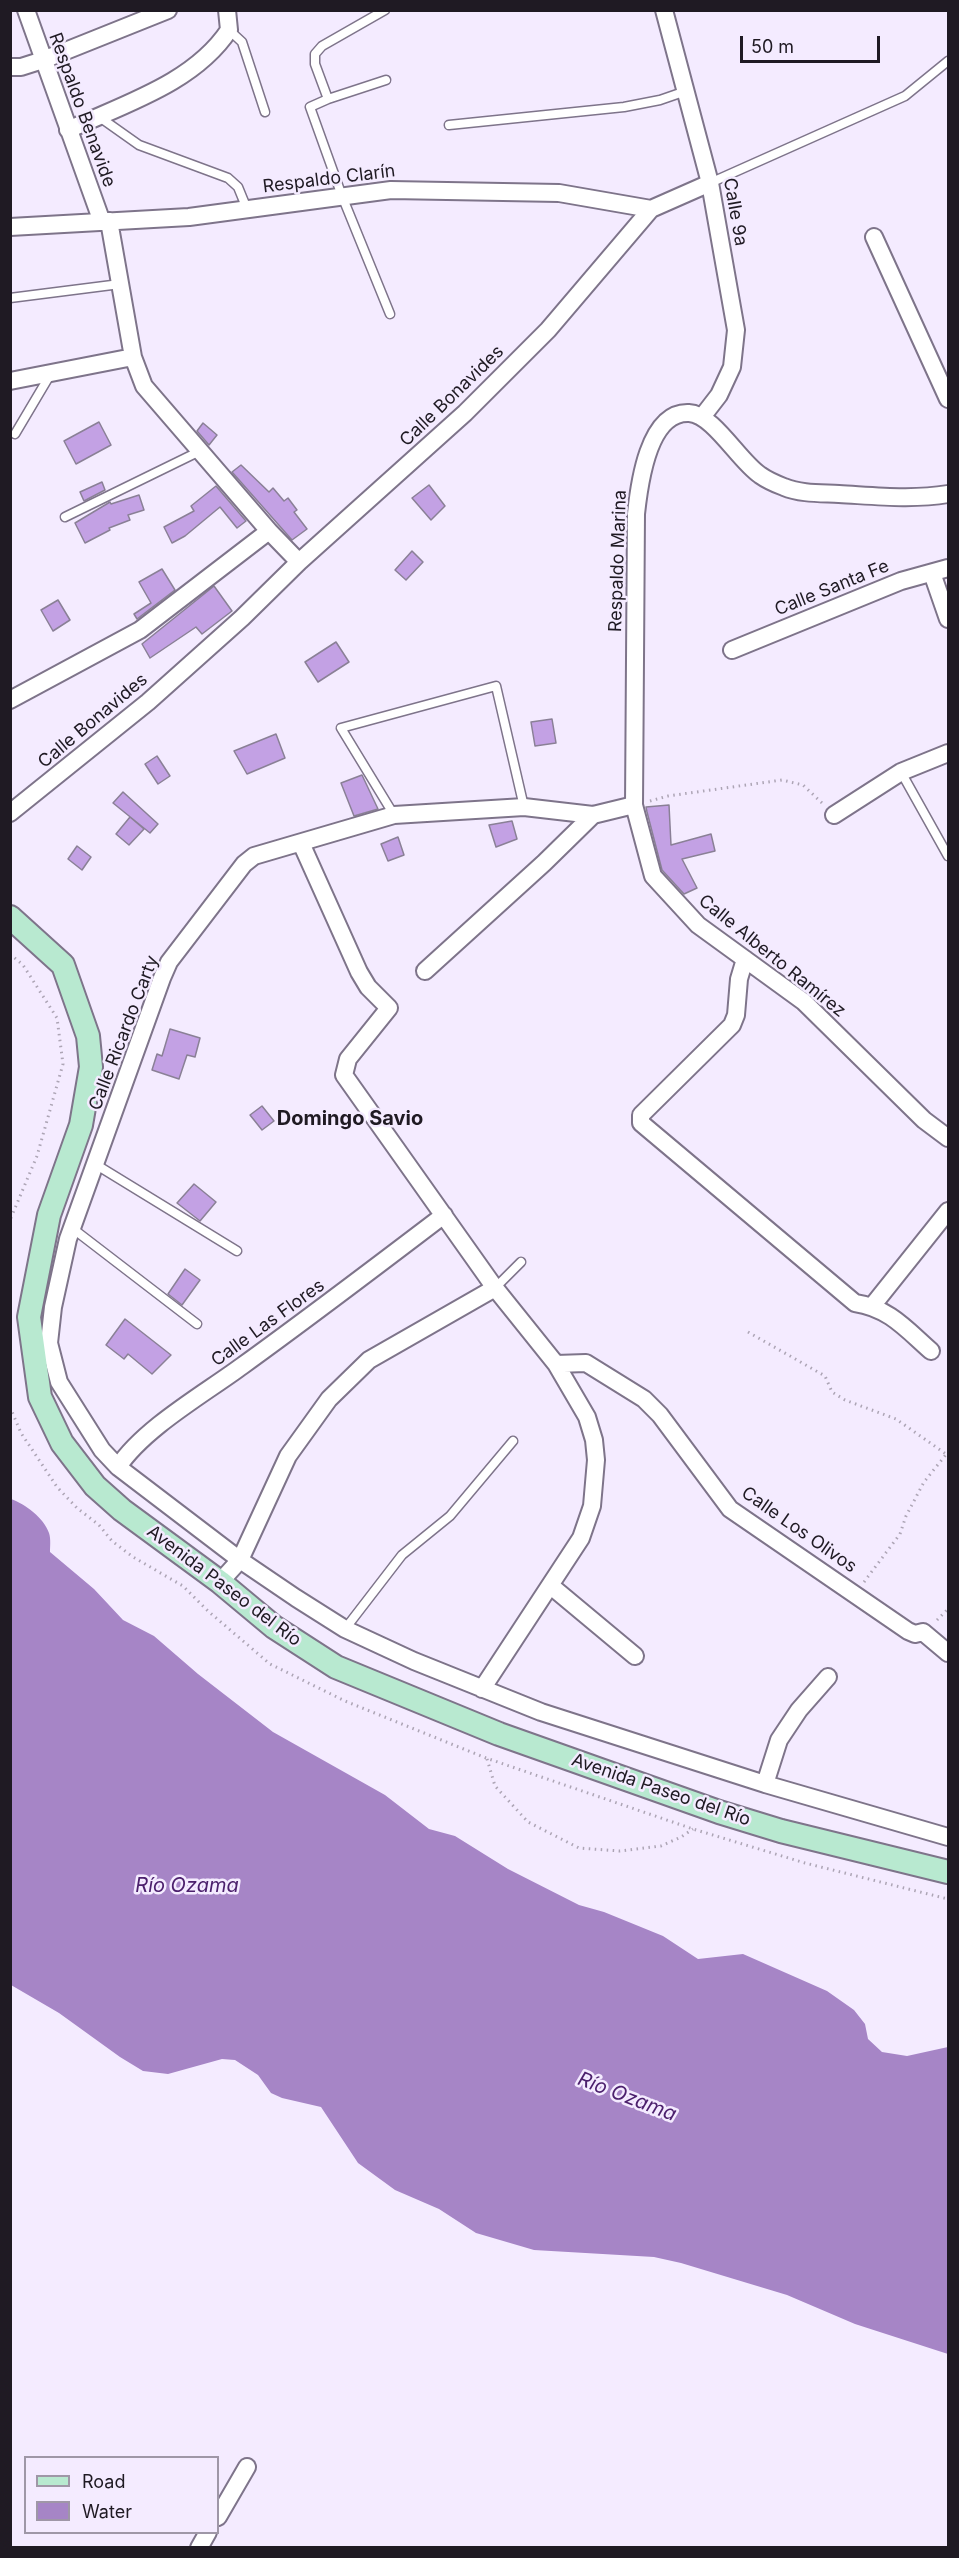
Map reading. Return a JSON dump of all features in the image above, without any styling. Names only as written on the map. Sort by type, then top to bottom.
[{"type":"street","name":"Respaldo Benavide","points":[[26,10],[68,130],[105,221],[120,284],[133,357],[144,386],[269,531],[299,562]]},
{"type":"street","points":[[10,67],[21,67],[43,60],[168,10]]},
{"type":"street","points":[[68,130],[168,84],[186,72],[220,44],[229,30],[226,10]]},
{"type":"street","name":"Calle 9a","points":[[664,10],[710,183],[736,330],[732,367],[719,395],[702,417]]},
{"type":"street","name":"Calle Bonavides","points":[[10,813],[148,702],[465,413],[548,330],[651,209],[710,183]]},
{"type":"street","name":"Respaldo Clarín","points":[[10,227],[189,217],[391,189],[559,193],[651,209]]},
{"type":"street","points":[[874,237],[944,378],[948,399]]},
{"type":"street","points":[[10,381],[133,357]]},
{"type":"street","name":"Respaldo Marina","points":[[634,805],[636,514],[640,479],[653,439],[665,423],[676,415],[689,412],[702,417]]},
{"type":"street","points":[[702,417],[743,462],[760,475],[786,488],[808,492],[915,499],[948,494]]},
{"type":"street","points":[[10,700],[140,630],[269,531]]},
{"type":"street","points":[[940,570],[948,619]]},
{"type":"street","name":"Calle Santa Fe","points":[[732,650],[901,581],[940,570]]},
{"type":"street","points":[[834,815],[901,772],[948,753]]},
{"type":"street","name":"Calle Ricardo Carty","points":[[118,1467],[102,1450],[59,1382],[49,1343],[53,1307],[72,1228],[169,962],[244,864],[254,856],[394,815],[524,807],[593,815],[634,805]]},
{"type":"street","name":"Calle Alberto Ramírez","points":[[634,805],[653,876],[698,925],[804,1002],[924,1119],[948,1138]]},
{"type":"street","points":[[425,972],[593,815]]},
{"type":"street","points":[[301,843],[359,972],[368,987],[389,1008],[348,1059],[344,1075],[495,1288],[556,1364],[587,1417],[594,1440],[596,1460],[592,1506],[581,1538],[482,1689]]},
{"type":"street","name":"Avenida Paseo del Río","points":[[10,917],[63,965],[88,1036],[91,1067],[81,1125],[49,1215],[29,1317],[40,1397],[62,1443],[95,1485],[122,1510],[220,1582],[274,1627],[336,1667],[488,1729],[719,1812],[781,1831],[948,1872]]},
{"type":"street","points":[[745,959],[739,979],[736,1015],[732,1026],[641,1115],[641,1123],[855,1303],[873,1305],[896,1318],[930,1351]]},
{"type":"street","points":[[873,1305],[948,1211]]},
{"type":"street","name":"Calle Las Flores","points":[[118,1467],[129,1450],[304,1322],[444,1215]]},
{"type":"street","points":[[220,1582],[240,1560],[288,1456],[329,1399],[369,1360],[495,1288]]},
{"type":"street","name":"Calle Los Olivos","points":[[556,1364],[586,1363],[644,1399],[660,1415],[730,1509],[856,1593],[908,1631],[915,1634],[923,1632],[948,1653]]},
{"type":"street","name":"Avenida Paseo del Río","points":[[118,1467],[240,1560],[345,1629],[482,1689],[541,1712],[765,1784],[948,1837]]},
{"type":"street","points":[[551,1586],[635,1656]]},
{"type":"street","points":[[765,1784],[779,1740],[788,1725],[828,1677]]},
{"type":"street","points":[[219,2515],[247,2467]]},
{"type":"street","points":[[199,2547],[207,2534]]},
{"type":"lane","points":[[328,99],[315,64],[315,54],[322,46],[385,10]]},
{"type":"lane","points":[[229,30],[242,42],[265,112]]},
{"type":"lane","name":"Calle Bonavides","points":[[710,183],[905,96],[938,72],[948,61]]},
{"type":"lane","points":[[386,80],[314,104],[310,111],[390,314]]},
{"type":"lane","points":[[449,125],[624,106],[660,100],[686,91]]},
{"type":"lane","points":[[98,116],[140,145],[228,178],[238,187],[247,209]]},
{"type":"lane","points":[[10,298],[120,284]]},
{"type":"lane","points":[[15,434],[51,373]]},
{"type":"lane","points":[[64,518],[200,451]]},
{"type":"lane","points":[[394,815],[341,728],[496,686],[524,807]]},
{"type":"lane","points":[[901,772],[948,856]]},
{"type":"lane","points":[[95,1164],[237,1251]]},
{"type":"lane","points":[[72,1228],[197,1324]]},
{"type":"lane","points":[[495,1288],[520,1262]]},
{"type":"lane","points":[[345,1629],[402,1555],[450,1516],[513,1441]]},
{"type":"path","points":[[634,805],[668,796],[782,780],[803,785],[834,815]]},
{"type":"path","points":[[10,954],[22,964],[57,1018],[63,1064],[37,1156],[10,1220]]},
{"type":"path","points":[[748,1332],[825,1376],[832,1392],[845,1400],[896,1419],[947,1453],[924,1482],[906,1515],[900,1534],[856,1593]]},
{"type":"path","points":[[486,1758],[495,1786],[528,1822],[579,1848],[620,1851],[661,1846],[693,1829]]},
{"type":"water","name":"Río Ozama","points":[[11,1499],[28,1508],[38,1517],[47,1527],[50,1552],[94,1589],[123,1620],[154,1636],[198,1674],[273,1732],[385,1795],[429,1829],[455,1836],[508,1869],[579,1905],[604,1912],[663,1936],[698,1959],[743,1954],[827,1991],[854,2010],[865,2024],[868,2039],[882,2052],[907,2056],[948,2047],[948,2354],[855,2324],[787,2295],[681,2263],[654,2257],[534,2250],[476,2233],[439,2209],[395,2190],[358,2163],[321,2107],[282,2098],[271,2093],[258,2075],[235,2060],[222,2059],[168,2074],[143,2071],[59,2013],[11,1985]]},
{"type":"building","points":[[99,422],[111,445],[76,464],[64,441]]},
{"type":"building","points":[[203,423],[217,435],[209,445],[197,431]]},
{"type":"building","points":[[241,465],[269,492],[273,488],[284,501],[288,498],[297,510],[294,512],[307,529],[292,540],[232,472]]},
{"type":"building","points":[[102,482],[105,490],[84,501],[80,492]]},
{"type":"building","points":[[429,485],[445,506],[431,520],[412,498]]},
{"type":"building","points":[[216,486],[246,521],[237,528],[220,507],[185,536],[172,543],[164,527],[194,511],[191,506]]},
{"type":"building","points":[[139,495],[144,510],[128,515],[130,520],[109,528],[110,530],[85,543],[75,523],[110,502],[111,504]]},
{"type":"building","points":[[412,551],[423,562],[406,580],[395,570]]},
{"type":"building","points":[[162,569],[175,590],[137,619],[134,614],[151,603],[139,582]]},
{"type":"building","points":[[214,586],[232,611],[202,634],[196,627],[150,658],[142,644]]},
{"type":"building","points":[[58,600],[70,620],[53,631],[41,610]]},
{"type":"building","points":[[336,642],[349,662],[318,682],[305,662]]},
{"type":"building","points":[[552,719],[556,743],[535,746],[531,722]]},
{"type":"building","points":[[276,734],[285,758],[247,774],[234,751]]},
{"type":"building","points":[[157,756],[170,776],[158,784],[145,764]]},
{"type":"building","points":[[362,775],[378,809],[354,816],[341,783]]},
{"type":"building","points":[[123,792],[158,824],[150,833],[113,803]]},
{"type":"building","points":[[669,805],[671,845],[711,834],[715,851],[682,859],[697,888],[684,894],[662,870],[646,807]]},
{"type":"building","points":[[130,817],[144,829],[129,845],[116,834]]},
{"type":"building","points":[[512,821],[517,839],[496,847],[489,825]]},
{"type":"building","points":[[398,837],[404,855],[388,861],[381,844]]},
{"type":"building","points":[[77,846],[91,857],[82,870],[68,859]]},
{"type":"building","points":[[170,1029],[200,1038],[195,1057],[187,1055],[179,1079],[152,1070],[157,1054],[162,1056]]},
{"type":"building","points":[[262,1106],[274,1121],[262,1130],[250,1115]]},
{"type":"building","points":[[194,1184],[216,1202],[200,1221],[177,1203]]},
{"type":"building","points":[[185,1269],[200,1280],[182,1305],[168,1294]]},
{"type":"building","points":[[125,1319],[171,1355],[152,1374],[128,1354],[124,1359],[106,1345]]},
{"type":"district","name":"Domingo Savio","points":[[350,1119]]}]
